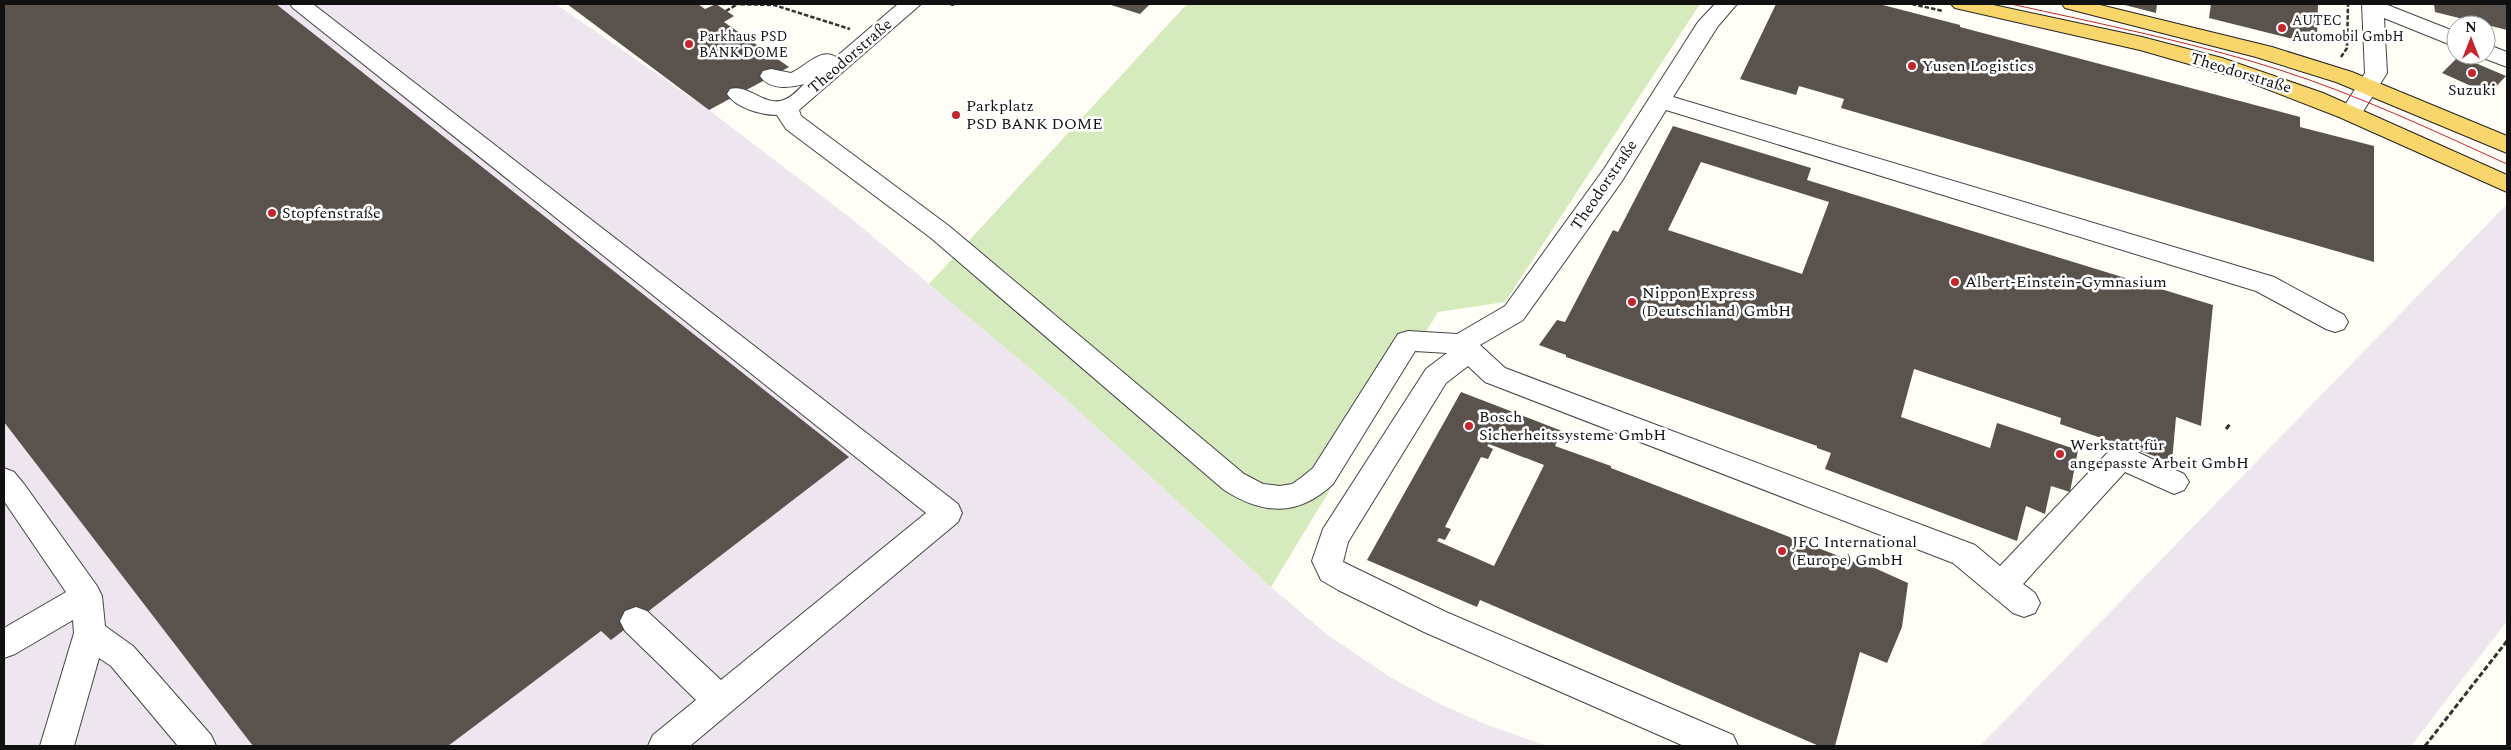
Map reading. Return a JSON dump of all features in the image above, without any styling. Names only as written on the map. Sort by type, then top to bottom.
[{"type":"main road","name":"Theodorstraße","points":[[2072,4],[2264,52],[2369,86],[2507,145]]},
{"type":"main road","name":"Theodorstraße","points":[[1956,8],[2214,63],[2304,93],[2507,184]]},
{"type":"street","points":[[300,4],[947,513],[666,746]]},
{"type":"street","name":"Theodorstraße","points":[[788,107],[805,96],[910,4]]},
{"type":"street","name":"Theodorstraße","points":[[1721,746],[1435,622],[1349,581],[1332,571],[1327,561],[1334,538],[1397,441],[1436,376],[1465,347],[1514,313],[1613,175],[1709,22],[1726,4]]},
{"type":"street","points":[[2351,113],[2376,73],[2377,64],[2372,5],[2446,36]]},
{"type":"street","points":[[771,76],[780,80],[787,80],[809,74],[841,47],[853,40],[873,36]]},
{"type":"street","points":[[738,94],[761,106],[771,108],[788,107],[788,117],[792,123],[811,134],[940,232],[1234,482],[1263,498],[1282,499],[1313,487],[1323,476],[1408,340],[1465,347],[1495,375],[1964,554],[2024,603]]},
{"type":"street","points":[[1659,100],[2266,284],[2335,322]]},
{"type":"street","points":[[2002,585],[2121,457],[2174,482]]},
{"type":"street","points":[[7,490],[86,596],[90,632],[57,746]]},
{"type":"street","points":[[4,644],[86,596]]},
{"type":"street","points":[[636,621],[720,701]]},
{"type":"street","points":[[90,632],[122,656],[199,746]]},
{"type":"path","points":[[726,11],[736,4],[774,5],[873,36]]},
{"type":"path","points":[[950,4],[954,5]]},
{"type":"path","points":[[1912,4],[1956,8]]},
{"type":"path","points":[[2226,429],[2230,424]]},
{"type":"path","points":[[2425,746],[2507,641]]},
{"type":"shaded area","points":[[4,4],[556,4],[709,110],[852,219],[1058,392],[1271,587],[1329,636],[1390,677],[1440,704],[1485,724],[1547,746],[4,746]]},
{"type":"shaded area","points":[[2507,204],[2507,621],[2411,746],[1980,746]]},
{"type":"green space","points":[[1187,4],[1700,4],[1505,302],[1438,312],[1271,587],[1058,392],[929,284]]},
{"type":"building","name":"Stopfenstraße","points":[[4,4],[276,4],[849,457],[611,640],[601,631],[448,746],[253,746],[4,422]]},
{"type":"building","name":"Parkhaus PSD BANK DOME","points":[[567,4],[698,4],[705,9],[716,4],[734,16],[724,22],[789,67],[709,110]]},
{"type":"building","points":[[1108,4],[1150,4],[1140,14]]},
{"type":"building","points":[[1776,4],[1879,4],[2300,117],[2300,127],[2374,146],[2374,262],[1841,108],[1844,99],[1799,86],[1796,95],[1740,79]]},
{"type":"building","points":[[2121,4],[2157,4],[2156,13]]},
{"type":"building","name":"AUTEC Automobil GmbH","points":[[2211,4],[2318,4],[2317,37],[2301,41],[2209,18]]},
{"type":"building","points":[[2434,4],[2507,4],[2507,30],[2496,27],[2496,15],[2447,15],[2435,12]]},
{"type":"building","points":[[2450,65],[2480,65],[2506,76],[2489,94],[2442,73]]},
{"type":"building","points":[[1673,126],[1811,168],[1807,180],[2213,305],[2201,426],[2176,417],[2172,462],[2060,424],[2061,418],[1914,369],[1901,417],[1990,448],[1997,423],[2078,450],[2070,492],[2051,486],[2045,514],[2026,506],[2017,541],[1825,469],[1831,453],[1817,448],[1817,446],[1566,357],[1566,355],[1539,345],[1557,320],[1565,322],[1613,230],[1618,232]],"holes":[[[1701,162],[1829,202],[1802,274],[1668,230]]]},
{"type":"building","points":[[1461,392],[1562,431],[1555,446],[1611,466],[1611,468],[1867,567],[1868,565],[1908,583],[1902,627],[1887,663],[1860,652],[1835,746],[1819,746],[1480,600],[1477,607],[1367,560]],"holes":[[[1489,444],[1544,465],[1494,566],[1437,541],[1439,538],[1445,540],[1451,529],[1445,527],[1481,457],[1488,459],[1493,449],[1487,446]]]},
{"type":"tram line","points":[[2011,4],[2180,42],[2280,70],[2366,102],[2507,164]]},
{"type":"place","name":"AUTEC Automobil GmbH","points":[[2282,28]]},
{"type":"place","name":"Parkhaus PSD BANK DOME","points":[[689,44]]},
{"type":"place","name":"Yusen Logistics","points":[[1912,66]]},
{"type":"place","name":"Suzuki","points":[[2472,73]]},
{"type":"place","name":"Parkplatz PSD BANK DOME","points":[[956,115]]},
{"type":"place","name":"Stopfenstraße","points":[[272,213]]},
{"type":"place","name":"Albert-Einstein-Gymnasium","points":[[1955,282]]},
{"type":"place","name":"Nippon Express (Deutschland) GmbH","points":[[1632,302]]},
{"type":"place","name":"Bosch Sicherheitssysteme GmbH","points":[[1469,426]]},
{"type":"place","name":"Werkstatt für angepasste Arbeit GmbH","points":[[2060,454]]},
{"type":"place","name":"JFC International (Europe) GmbH","points":[[1782,551]]}]
